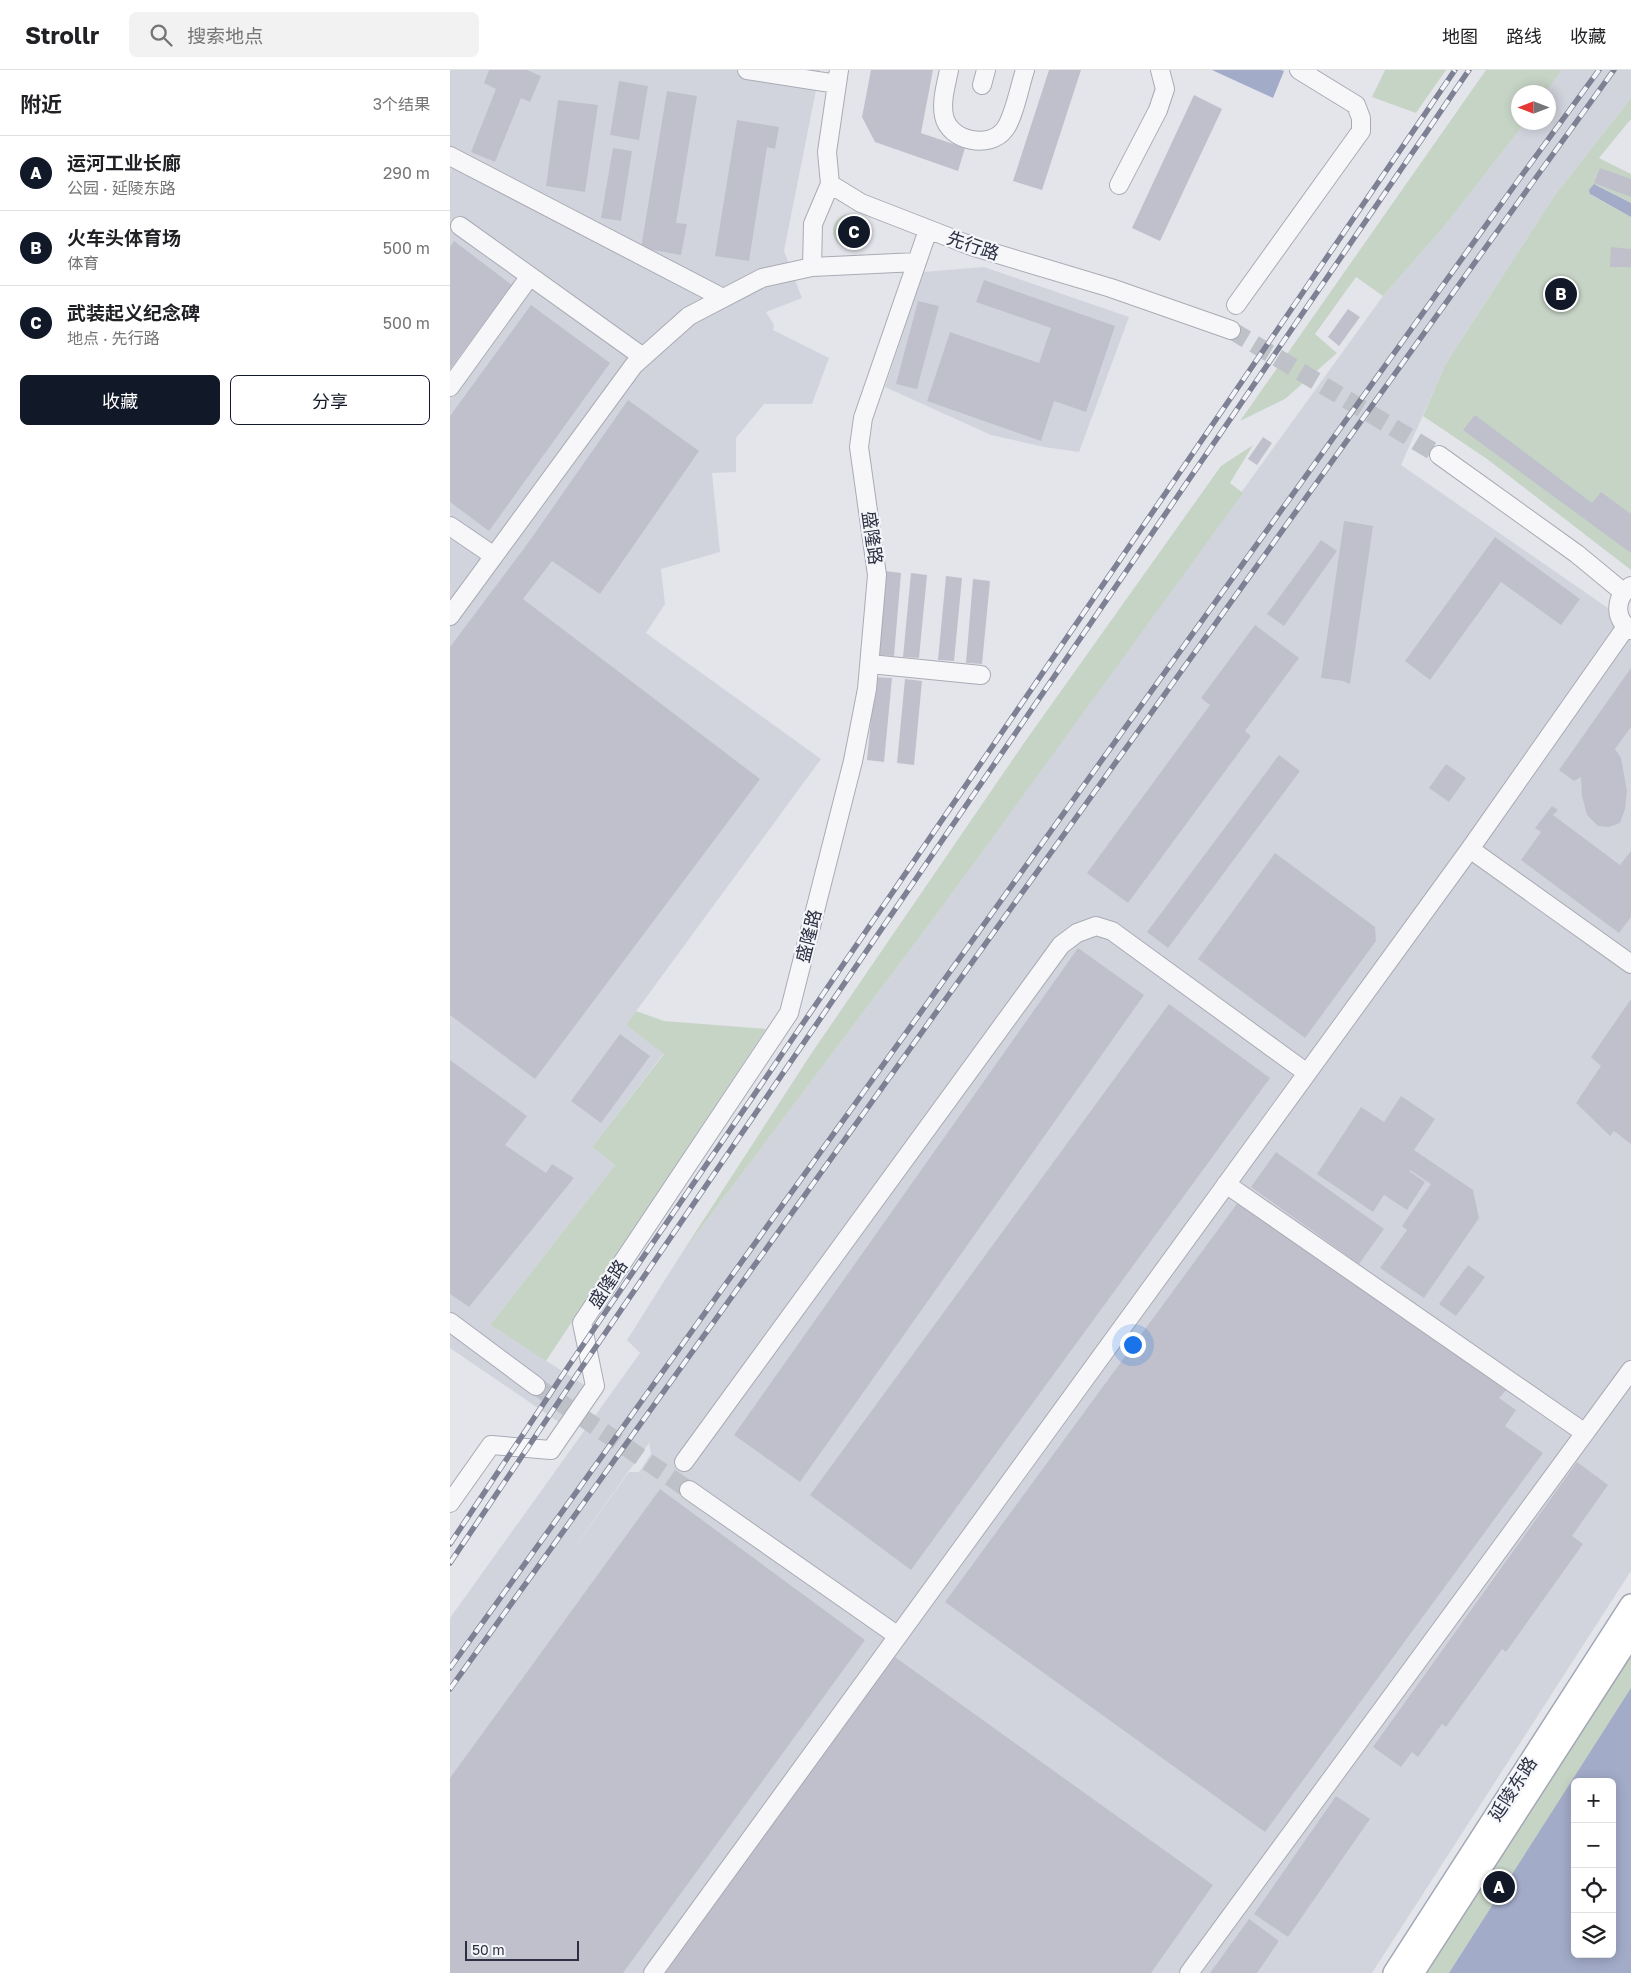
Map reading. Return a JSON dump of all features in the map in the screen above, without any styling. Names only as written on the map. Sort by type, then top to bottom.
[{"type":"main road","name":"延陵东路","points":[[1394,1973],[1631,1605]]},
{"type":"main road","name":"延陵东路","points":[[1412,1973],[1631,1635]]},
{"type":"street","points":[[747,70],[838,77],[827,152],[830,184],[813,224],[812,267]]},
{"type":"street","points":[[949,70],[943,104],[944,118],[951,131],[962,137],[980,141],[995,139],[1006,128],[1025,70]]},
{"type":"street","points":[[1119,185],[1158,110],[1166,89],[1160,70]]},
{"type":"street","points":[[1236,304],[1361,132],[1361,118],[1356,105],[1299,70]]},
{"type":"street","points":[[450,156],[723,298]]},
{"type":"street","name":"先行路","points":[[830,184],[861,203],[974,247],[1110,288],[1231,330]]},
{"type":"street","points":[[460,226],[643,357]]},
{"type":"street","name":"盛隆路","points":[[450,1503],[491,1445],[551,1450],[595,1386],[582,1323],[789,1012],[853,761],[868,689],[877,576],[859,447],[863,418],[928,230]]},
{"type":"street","points":[[450,616],[634,365],[689,316],[762,278],[812,267],[917,262]]},
{"type":"street","points":[[450,387],[530,276]]},
{"type":"street","points":[[652,1973],[1307,1073],[1628,628],[1618,614],[1619,598],[1627,589],[1439,455]]},
{"type":"street","points":[[450,526],[494,556]]},
{"type":"street","points":[[870,664],[981,675]]},
{"type":"street","points":[[1470,848],[1631,965]]},
{"type":"street","points":[[684,1462],[1061,945],[1077,933],[1096,926],[1112,931],[1307,1073]]},
{"type":"street","points":[[1226,1184],[1585,1433]]},
{"type":"street","points":[[450,1322],[536,1386]]},
{"type":"street","points":[[1189,1973],[1631,1370]]},
{"type":"street","points":[[689,1490],[898,1636]]},
{"type":"shaded area","points":[[450,70],[820,70],[784,251],[802,298],[766,312],[774,325],[773,330],[829,358],[812,404],[764,404],[736,438],[736,472],[712,473],[720,552],[661,569],[665,604],[646,633],[821,759],[626,1025],[664,1053],[592,1147],[615,1165],[490,1325],[589,1388],[563,1425],[450,1348]]},
{"type":"shaded area","points":[[1562,70],[1631,70],[1631,98],[1555,195],[1445,365],[1401,465],[1631,624],[1631,1571],[1372,1973],[450,1973],[450,1618],[640,1353],[627,1340],[680,1256],[931,922],[1383,296],[1443,228],[1520,130],[1556,130],[1556,85],[1551,85]],"holes":[[[649,1443],[651,1454],[639,1472],[629,1472],[555,1574]]]},
{"type":"shaded area","points":[[984,267],[1129,317],[1079,452],[1044,447],[991,435],[885,387],[923,272]]},
{"type":"green space","points":[[1385,70],[1446,70],[1416,113],[1372,97]]},
{"type":"green space","points":[[1486,70],[1562,70],[1551,85],[1511,85],[1511,130],[1520,130],[1443,228],[1383,296],[1356,277],[1315,334],[1337,353],[1285,399],[1240,421]]},
{"type":"green space","points":[[1631,98],[1631,119],[1599,158],[1631,174],[1631,203],[1597,185],[1591,195],[1631,217],[1631,570],[1487,459],[1423,416],[1445,365],[1555,195]]},
{"type":"green space","points":[[850,214],[857,215],[862,219],[866,224],[866,238],[862,243],[857,247],[850,248],[843,247],[838,243],[834,238],[833,231],[834,224],[838,219],[843,215]]},
{"type":"green space","points":[[1253,445],[1230,483],[1243,493],[931,922],[680,1256],[811,1054],[1024,743],[1221,466]]},
{"type":"green space","points":[[636,1011],[664,1021],[766,1029],[546,1361],[490,1325],[615,1165],[592,1147],[664,1054],[626,1025]]},
{"type":"green space","points":[[1631,1655],[1631,1712],[1578,1778],[1571,1778],[1571,1789],[1466,1973],[1419,1973]]},
{"type":"water","points":[[1212,70],[1281,70],[1284,71],[1273,98]]},
{"type":"water","points":[[1594,184],[1631,203],[1631,217],[1590,194],[1589,190]]},
{"type":"water","points":[[1631,1688],[1631,1973],[1449,1973],[1571,1782],[1571,1958],[1616,1958],[1616,1778],[1574,1778]]},
{"type":"building","points":[[489,70],[527,70],[541,76],[530,102],[521,98],[495,162],[471,152],[496,89],[484,83]]},
{"type":"building","points":[[871,70],[933,70],[921,133],[965,148],[958,171],[875,142],[862,117]]},
{"type":"building","points":[[1049,70],[1081,70],[1042,190],[1013,181]]},
{"type":"building","points":[[619,81],[648,86],[639,140],[610,135]]},
{"type":"building","points":[[667,91],[697,96],[676,223],[687,224],[681,255],[641,248]]},
{"type":"building","points":[[1194,95],[1222,109],[1160,241],[1132,228]]},
{"type":"building","points":[[558,100],[598,105],[585,192],[546,186]]},
{"type":"building","points":[[737,120],[779,127],[775,149],[767,147],[749,261],[715,256]]},
{"type":"building","points":[[613,148],[632,151],[621,221],[601,218]]},
{"type":"building","points":[[1600,168],[1631,179],[1631,197],[1594,183]]},
{"type":"building","points":[[454,241],[512,285],[450,369],[450,247]]},
{"type":"building","points":[[1611,247],[1631,249],[1631,267],[1610,267]]},
{"type":"building","points":[[984,280],[1115,326],[1086,412],[1054,401],[1041,441],[927,401],[950,332],[1039,363],[1051,328],[976,302]]},
{"type":"building","points":[[918,301],[939,306],[917,389],[896,384]]},
{"type":"building","points":[[531,305],[610,363],[489,531],[450,502],[450,416]]},
{"type":"building","points":[[1348,309],[1360,317],[1339,346],[1328,337]]},
{"type":"building","points":[[628,400],[699,451],[600,594],[552,561],[523,599],[760,779],[535,1079],[450,1015],[450,647],[528,543]]},
{"type":"building","points":[[1475,415],[1592,503],[1601,492],[1631,514],[1631,553],[1463,430]]},
{"type":"building","points":[[1263,437],[1272,443],[1257,465],[1248,459]]},
{"type":"building","points":[[1344,521],[1373,526],[1350,684],[1343,681],[1321,678]]},
{"type":"building","points":[[1495,537],[1580,599],[1561,625],[1501,582],[1430,680],[1405,661]]},
{"type":"building","points":[[1321,540],[1337,551],[1284,626],[1267,614]]},
{"type":"building","points":[[885,571],[901,573],[894,656],[877,655]]},
{"type":"building","points":[[911,573],[927,575],[919,658],[903,657]]},
{"type":"building","points":[[946,576],[962,578],[954,661],[938,660]]},
{"type":"building","points":[[973,579],[990,581],[982,664],[966,663]]},
{"type":"building","points":[[1255,625],[1299,658],[1245,731],[1251,736],[1128,903],[1087,873],[1210,705],[1201,698]]},
{"type":"building","points":[[1631,668],[1631,727],[1615,749],[1621,758],[1627,791],[1625,809],[1620,823],[1609,827],[1598,826],[1587,815],[1582,796],[1581,777],[1574,781],[1559,770]]},
{"type":"building","points":[[875,677],[892,678],[884,762],[867,760]]},
{"type":"building","points":[[905,679],[922,681],[914,765],[897,763]]},
{"type":"building","points":[[1279,755],[1300,771],[1168,948],[1147,932]]},
{"type":"building","points":[[1446,764],[1466,778],[1449,802],[1429,788]]},
{"type":"building","points":[[1552,806],[1558,810],[1553,815],[1620,865],[1631,851],[1631,917],[1619,933],[1521,860],[1541,832],[1535,828]]},
{"type":"building","points":[[1275,853],[1375,927],[1376,941],[1305,1038],[1198,959]]},
{"type":"building","points":[[1078,948],[1144,995],[800,1482],[734,1435]]},
{"type":"building","points":[[1631,999],[1631,1144],[1614,1131],[1610,1136],[1576,1103],[1601,1066],[1591,1057]]},
{"type":"building","points":[[1169,1004],[1270,1078],[911,1570],[810,1495]]},
{"type":"building","points":[[620,1034],[650,1056],[601,1123],[571,1101]]},
{"type":"building","points":[[450,1060],[527,1116],[505,1145],[546,1173],[552,1164],[574,1178],[469,1307],[450,1294]]},
{"type":"building","points":[[1401,1096],[1435,1119],[1414,1150],[1473,1190],[1479,1218],[1424,1298],[1380,1268],[1407,1230],[1402,1226],[1431,1184],[1410,1170],[1425,1182],[1407,1210],[1384,1195],[1373,1212],[1317,1174],[1361,1107],[1384,1122]]},
{"type":"building","points":[[1276,1152],[1384,1229],[1359,1264],[1251,1187]]},
{"type":"building","points":[[1239,1201],[1508,1388],[1499,1398],[1516,1410],[1505,1426],[1543,1453],[1265,1832],[945,1602]]},
{"type":"building","points":[[1468,1265],[1485,1277],[1456,1316],[1439,1304]]},
{"type":"building","points":[[1577,1462],[1608,1485],[1572,1536],[1583,1544],[1506,1652],[1502,1649],[1446,1727],[1442,1724],[1418,1757],[1412,1752],[1401,1767],[1373,1747]]},
{"type":"building","points":[[660,1489],[865,1640],[623,1973],[450,1973],[450,1778]]},
{"type":"building","points":[[888,1652],[1213,1885],[1151,1973],[661,1973]]},
{"type":"building","points":[[1336,1796],[1370,1819],[1288,1937],[1254,1914]]},
{"type":"building","points":[[1249,1919],[1279,1941],[1257,1973],[1210,1973]]},
{"type":"tunnel","points":[[1231,330],[1439,455]]},
{"type":"tunnel","points":[[536,1386],[689,1490]]},
{"type":"railway","points":[[450,1544],[570,1364],[1455,70]]},
{"type":"railway","points":[[450,1563],[1469,70]]},
{"type":"railway","points":[[450,1668],[1599,70]]},
{"type":"railway","points":[[450,1689],[1614,70]]},
{"type":"place","name":"武装起义纪念碑","points":[[854,232]]},
{"type":"place","name":"火车头体育场","points":[[1561,294]]},
{"type":"place","name":"运河工业长廊","points":[[1499,1887]]}]
